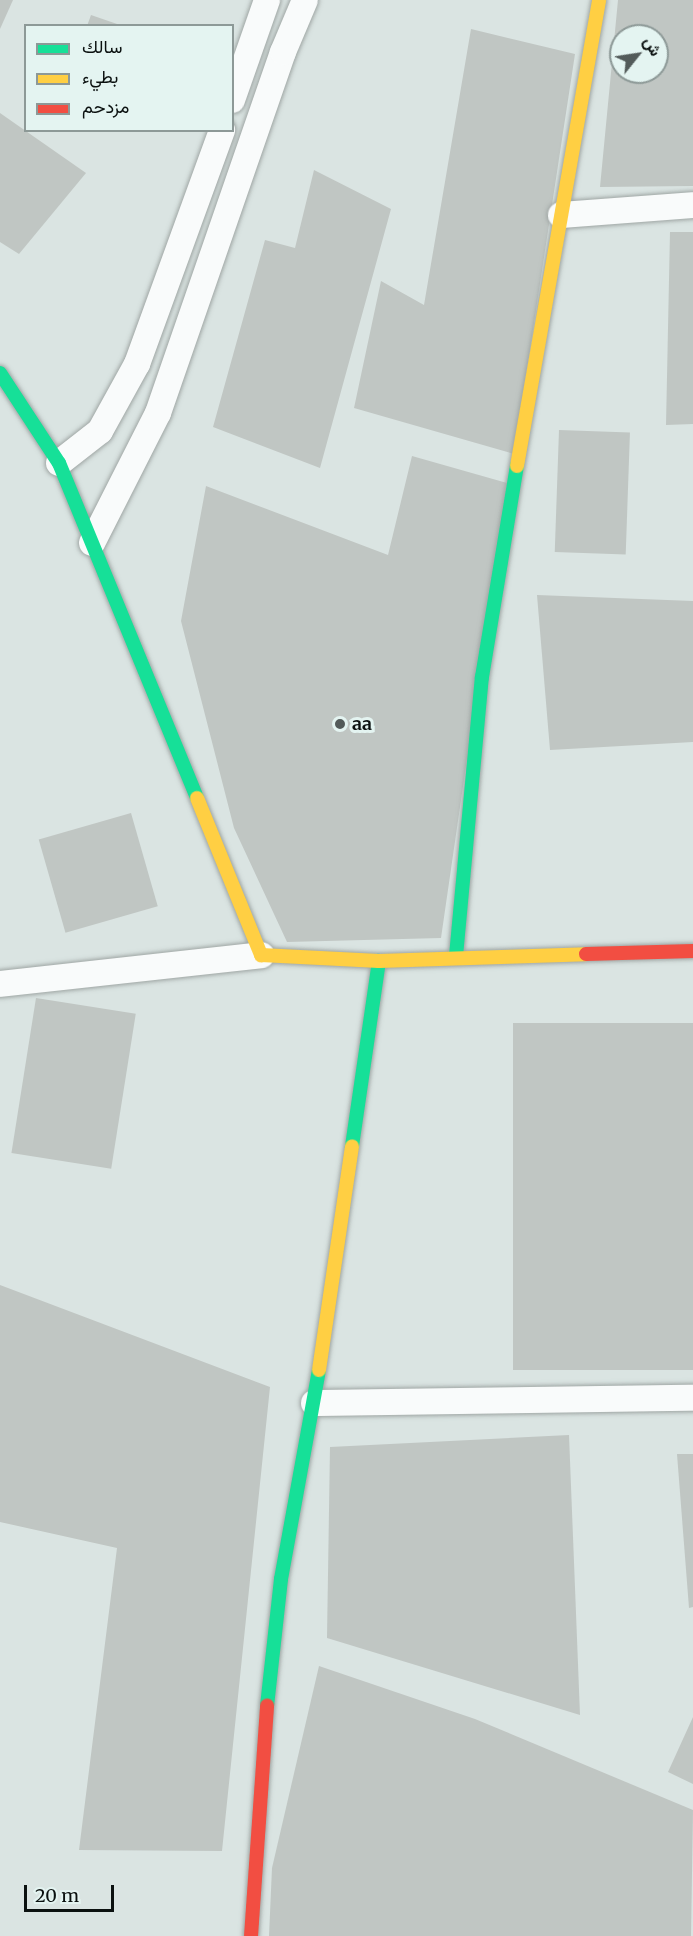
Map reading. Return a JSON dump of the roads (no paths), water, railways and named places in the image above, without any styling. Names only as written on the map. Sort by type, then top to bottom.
[{"type":"street","points":[[234,94],[267,0]]},
{"type":"street","points":[[92,543],[158,413],[283,52],[304,0]]},
{"type":"street","points":[[456,956],[482,677],[582,81],[599,0]]},
{"type":"street","points":[[59,463],[100,431],[137,364],[221,132]]},
{"type":"street","points":[[561,215],[693,205]]},
{"type":"street","points":[[0,373],[59,463],[261,955]]},
{"type":"street","points":[[0,984],[261,955],[379,961],[456,956],[693,951]]},
{"type":"street","points":[[251,1936],[265,1724],[281,1579],[314,1402],[379,961]]},
{"type":"street","points":[[314,1402],[693,1398]]},
{"type":"place","name":"aa","points":[[340,724]]}]
